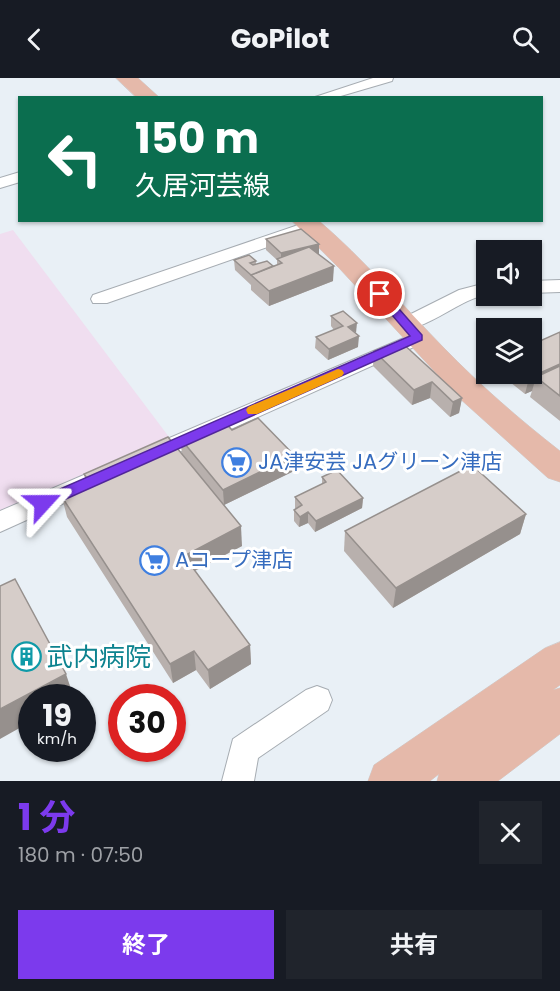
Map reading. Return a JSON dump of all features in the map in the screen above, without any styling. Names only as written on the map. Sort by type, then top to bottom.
[{"type":"main road","points":[[126,78],[148,96]]},
{"type":"main road","points":[[306,223],[358,270],[412,331],[478,399],[560,469]]},
{"type":"main road","points":[[391,781],[560,661]]},
{"type":"main road","points":[[460,781],[560,708]]},
{"type":"street","points":[[325,96],[387,78]]},
{"type":"street","points":[[0,183],[18,178]]},
{"type":"street","points":[[100,299],[306,223]]},
{"type":"street","points":[[542,287],[560,286]]},
{"type":"street","points":[[0,522],[412,331],[424,317],[476,291]]},
{"type":"street","points":[[238,781],[244,750],[317,700]]},
{"type":"shaded area","points":[[13,230],[169,437],[0,511],[0,234]]},
{"type":"building","points":[[301,229],[319,244],[281,253],[266,239]]},
{"type":"building","points":[[309,247],[334,266],[269,291],[251,275],[282,263],[277,259]]},
{"type":"building","points":[[249,255],[256,261],[250,263],[253,265],[267,261],[273,266],[251,275],[234,260]]},
{"type":"building","points":[[343,311],[357,323],[348,327],[359,336],[329,349],[316,337],[343,326],[331,316]]},
{"type":"building","points":[[560,332],[560,364],[542,372],[542,340]]},
{"type":"building","points":[[400,341],[462,398],[453,402],[432,382],[414,390],[374,351]]},
{"type":"building","points":[[560,366],[560,396],[542,382],[542,374]]},
{"type":"building","name":"JA津安芸 JAグリーン津店","points":[[258,418],[294,455],[223,490],[180,438],[222,419],[232,430]]},
{"type":"building","name":"Aコープ津店","points":[[168,437],[241,526],[184,556],[250,645],[208,670],[194,651],[170,664],[62,497],[91,484],[84,474]]},
{"type":"building","points":[[472,465],[526,514],[396,588],[345,531]]},
{"type":"building","points":[[337,470],[363,498],[316,521],[308,512],[300,517],[294,510],[302,505],[295,497],[326,482],[322,477]]},
{"type":"building","name":"武内病院","points":[[15,579],[66,674],[47,684],[18,684],[18,699],[0,709],[0,586]]},
{"type":"slow traffic","points":[[252,410],[338,373]]},
{"type":"place","name":"JA津安芸 JAグリーン津店","points":[[237,462]]},
{"type":"place","name":"Aコープ津店","points":[[154,560]]},
{"type":"place","name":"武内病院","points":[[26,657]]},
{"type":"route","points":[[43,503],[418,338],[380,294]]}]
